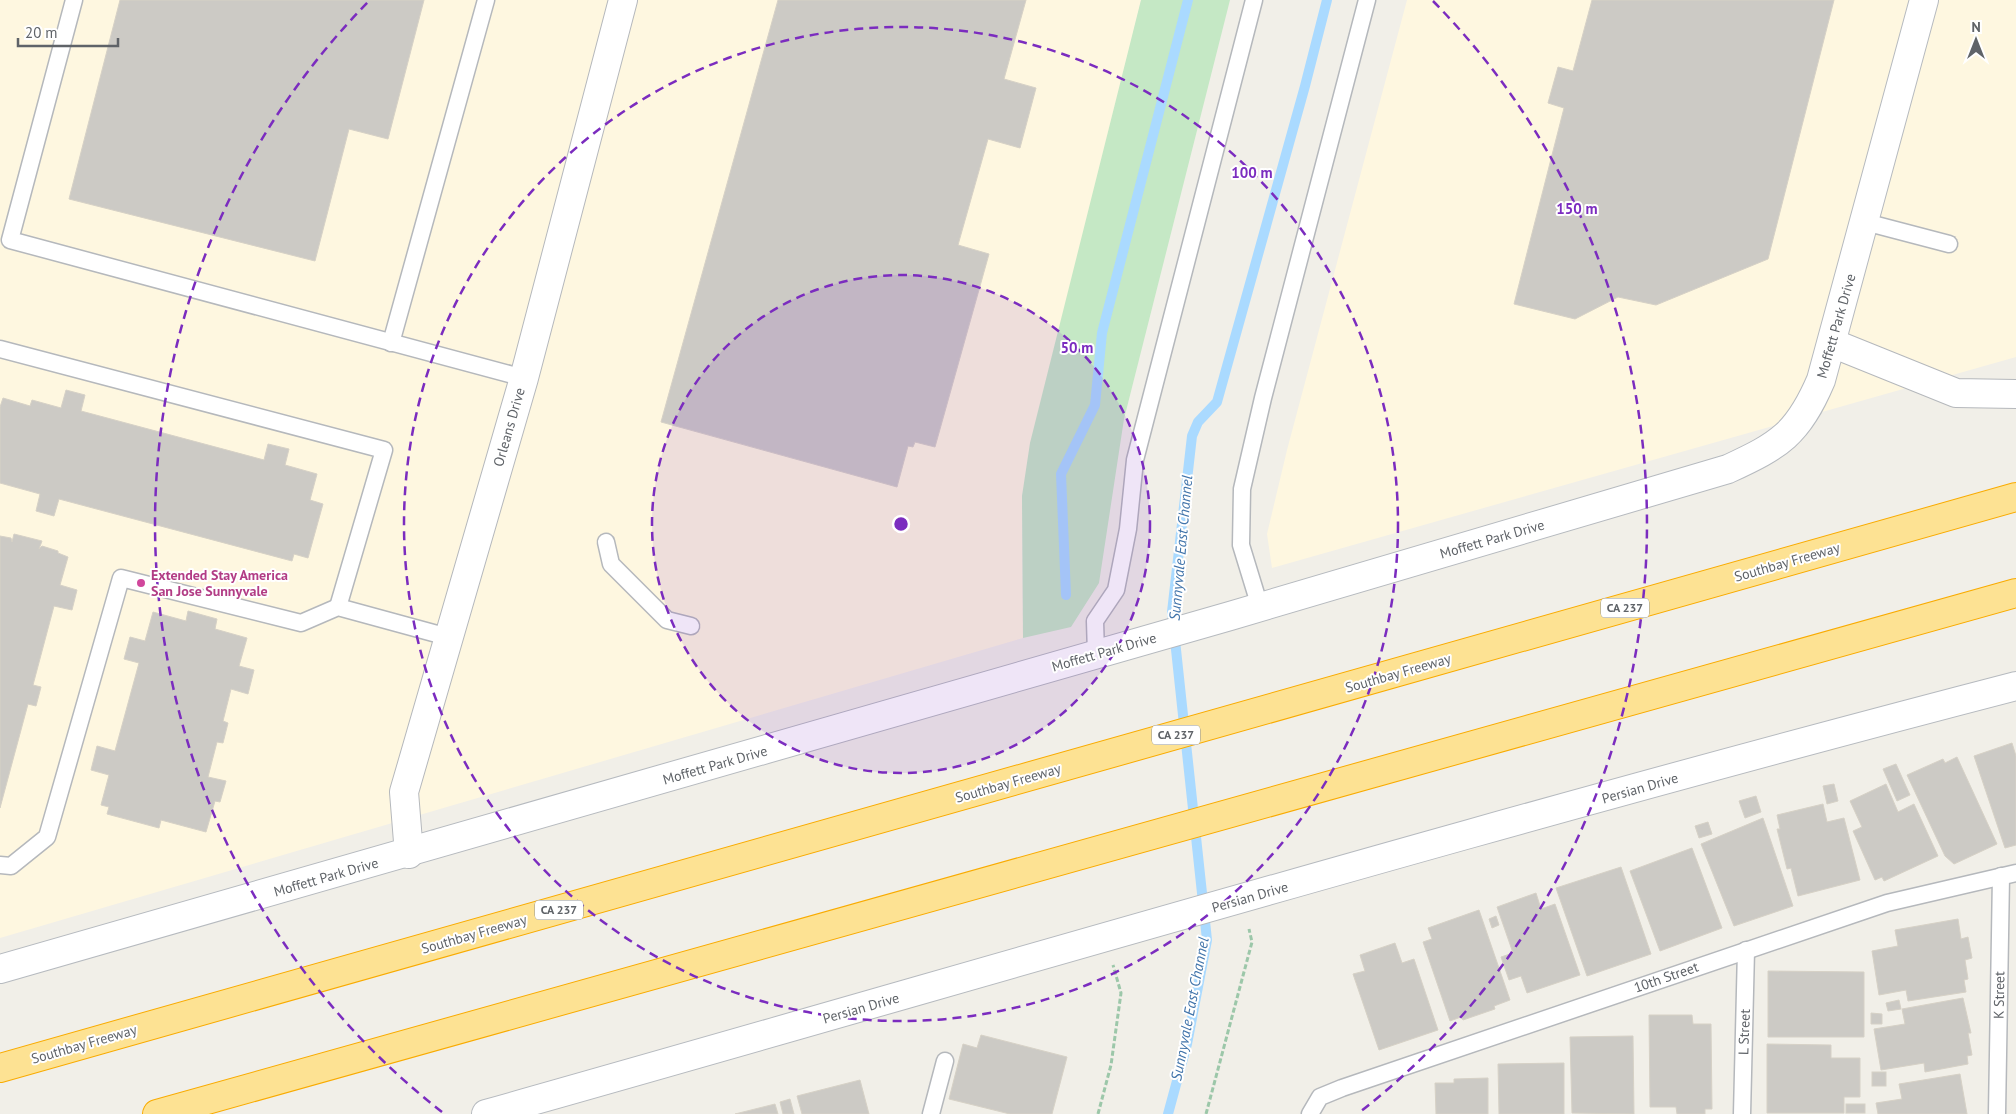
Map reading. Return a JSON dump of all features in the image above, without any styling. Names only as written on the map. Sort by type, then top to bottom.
[{"type":"highway","name":"Southbay Freeway","points":[[0,1068],[2016,497]]},
{"type":"highway","points":[[157,1114],[2016,593]]},
{"type":"street","name":"Orleans Drive","points":[[409,854],[404,792],[524,378],[623,0]]},
{"type":"street","name":"Moffett Park Drive","points":[[0,969],[409,854],[1260,608],[1728,469],[1763,453],[1790,433],[1811,403],[1832,343],[1924,0]]},
{"type":"street","points":[[1832,343],[1956,393],[2016,394]]},
{"type":"street","name":"Persian Drive","points":[[486,1114],[1117,933],[1814,739],[2016,686]]},
{"type":"lane","points":[[74,0],[10,240],[524,378]]},
{"type":"lane","points":[[391,343],[486,0]]},
{"type":"lane","points":[[1104,652],[1096,621],[1116,590],[1128,529],[1135,460],[1254,0]]},
{"type":"lane","points":[[1260,608],[1241,545],[1242,489],[1263,398],[1367,0]]},
{"type":"lane","points":[[1865,222],[1949,244]]},
{"type":"lane","points":[[0,349],[384,450],[338,608]]},
{"type":"lane","points":[[606,542],[611,564],[667,620],[691,626]]},
{"type":"lane","points":[[0,866],[11,866],[47,837],[121,578],[300,624],[338,608],[448,637]]},
{"type":"lane","name":"10th Street","points":[[1310,1114],[1320,1098],[1351,1085],[1887,903],[2008,874]]},
{"type":"lane","name":"K Street","points":[[1997,1114],[2008,874]]},
{"type":"lane","name":"L Street","points":[[1742,1114],[1746,950]]},
{"type":"lane","points":[[931,1114],[945,1061]]},
{"type":"path","points":[[1206,1114],[1252,942],[1243,899]]},
{"type":"path","points":[[1098,1114],[1111,1066],[1120,993],[1117,933]]},
{"type":"shaded area","points":[[0,0],[1141,0],[1022,496],[1023,638],[0,938]]},
{"type":"shaded area","points":[[1407,0],[2016,0],[2016,357],[1272,568],[1267,534],[1287,450]]},
{"type":"green space","points":[[1141,0],[1230,0],[1124,419],[1099,583],[1071,627],[1023,638],[1022,496],[1030,443]]},
{"type":"building","points":[[120,0],[424,0],[388,139],[349,129],[315,261],[69,199]]},
{"type":"building","points":[[778,0],[1026,0],[1004,79],[1036,88],[1020,148],[988,139],[958,245],[989,254],[935,447],[915,442],[913,447],[908,446],[897,487],[661,422]]},
{"type":"building","points":[[1592,0],[1834,0],[1768,259],[1656,305],[1618,297],[1575,319],[1514,304],[1564,108],[1548,103],[1558,67],[1573,71]]},
{"type":"building","points":[[66,390],[85,395],[81,411],[264,460],[268,444],[289,449],[285,465],[317,474],[310,500],[323,504],[308,558],[294,554],[292,561],[59,499],[54,516],[36,511],[40,494],[0,483],[0,407],[3,398],[30,406],[32,400],[61,408]]},
{"type":"building","points":[[14,534],[42,541],[39,549],[42,546],[58,551],[58,553],[68,557],[60,585],[77,590],[72,610],[54,606],[33,685],[41,687],[36,706],[28,704],[0,808],[0,536],[11,538],[12,542]]},
{"type":"building","points":[[188,611],[217,619],[215,629],[247,638],[239,666],[254,670],[248,694],[231,689],[223,721],[228,723],[223,743],[217,742],[208,777],[226,781],[220,802],[215,801],[206,832],[161,820],[159,828],[107,814],[109,807],[101,805],[109,775],[91,770],[97,746],[115,751],[139,663],[124,659],[130,637],[145,641],[153,612],[186,621]]},
{"type":"building","points":[[2012,743],[2016,756],[2016,845],[2005,848],[1974,756]]},
{"type":"building","points":[[1957,757],[1997,844],[1954,864],[1945,856],[1907,775],[1943,759],[1945,763]]},
{"type":"building","points":[[1896,764],[1910,795],[1897,801],[1883,769]]},
{"type":"building","points":[[1834,784],[1838,801],[1827,804],[1823,786]]},
{"type":"building","points":[[1886,784],[1898,812],[1914,804],[1938,856],[1884,881],[1882,877],[1875,880],[1853,831],[1862,827],[1850,801]]},
{"type":"building","points":[[1756,796],[1761,812],[1745,818],[1739,801]]},
{"type":"building","points":[[1823,804],[1827,822],[1844,818],[1860,880],[1798,896],[1791,868],[1787,869],[1777,829],[1780,829],[1777,815]]},
{"type":"building","points":[[1763,818],[1793,906],[1734,926],[1701,844]]},
{"type":"building","points":[[1708,822],[1712,834],[1699,838],[1695,826]]},
{"type":"building","points":[[1692,848],[1722,928],[1660,951],[1630,871]]},
{"type":"building","points":[[1621,867],[1651,954],[1587,976],[1556,888]]},
{"type":"building","points":[[1536,893],[1541,909],[1555,904],[1580,975],[1527,993],[1521,976],[1509,980],[1501,957],[1513,953],[1497,907]]},
{"type":"building","points":[[1479,910],[1510,1000],[1494,1006],[1495,1009],[1463,1020],[1461,1017],[1450,1021],[1423,942],[1432,939],[1428,928]]},
{"type":"building","points":[[1496,916],[1499,925],[1492,928],[1489,919]]},
{"type":"building","points":[[1958,919],[1961,939],[1968,937],[1972,958],[1965,960],[1968,979],[1964,980],[1966,992],[1908,1001],[1906,990],[1879,995],[1872,951],[1898,946],[1895,930]]},
{"type":"building","points":[[1395,943],[1402,963],[1414,959],[1438,1030],[1379,1050],[1353,974],[1365,971],[1360,955]]},
{"type":"building","points":[[1768,971],[1864,972],[1864,1037],[1768,1037]]},
{"type":"building","points":[[1963,998],[1971,1033],[1968,1033],[1972,1055],[1967,1056],[1968,1064],[1925,1072],[1924,1063],[1881,1070],[1874,1029],[1905,1024],[1902,1009]]},
{"type":"building","points":[[1899,1000],[1901,1009],[1888,1011],[1886,1003]]},
{"type":"building","points":[[1871,1013],[1882,1014],[1882,1024],[1871,1024]]},
{"type":"building","points":[[1649,1015],[1692,1015],[1693,1024],[1711,1024],[1712,1109],[1705,1109],[1705,1114],[1677,1114],[1676,1107],[1650,1107]]},
{"type":"building","points":[[981,1035],[1067,1057],[1052,1114],[1010,1114],[949,1099],[963,1044],[977,1048]]},
{"type":"building","points":[[1633,1036],[1634,1114],[1572,1113],[1570,1037]]},
{"type":"building","points":[[1767,1044],[1831,1045],[1831,1058],[1860,1058],[1860,1097],[1844,1097],[1844,1113],[1767,1113]]},
{"type":"building","points":[[1564,1063],[1564,1114],[1499,1114],[1498,1064]]},
{"type":"building","points":[[1872,1072],[1886,1072],[1886,1086],[1872,1086]]},
{"type":"building","points":[[1960,1074],[1967,1114],[1878,1114],[1876,1103],[1902,1099],[1899,1084]]},
{"type":"building","points":[[1488,1078],[1488,1114],[1436,1114],[1435,1083],[1454,1083],[1454,1079]]},
{"type":"building","points":[[860,1080],[869,1114],[802,1114],[797,1096]]},
{"type":"building","points":[[790,1099],[794,1114],[783,1114],[780,1102]]},
{"type":"building","points":[[775,1104],[778,1114],[735,1114]]},
{"type":"building","points":[[1846,1104],[1865,1104],[1865,1113],[1846,1113]]},
{"type":"waterway","points":[[1066,595],[1061,474],[1095,405],[1102,333],[1188,0]]},
{"type":"waterway","name":"Sunnyvale East Channel","points":[[1168,1114],[1187,1044],[1207,940],[1172,612],[1192,436],[1198,422],[1217,402],[1327,0]]},
{"type":"place","name":"Extended Stay America San Jose Sunnyvale","points":[[141,583]]}]
